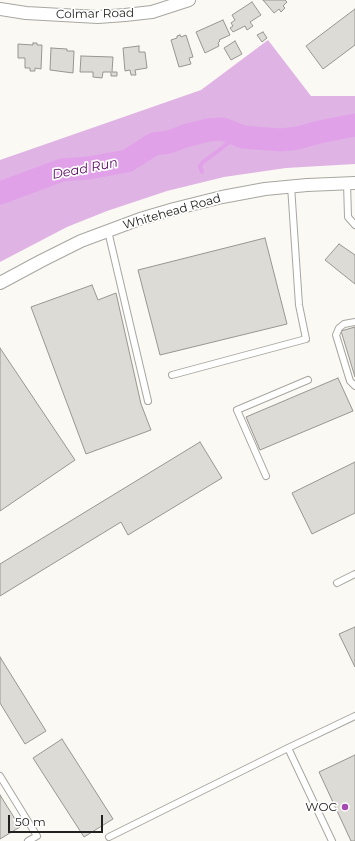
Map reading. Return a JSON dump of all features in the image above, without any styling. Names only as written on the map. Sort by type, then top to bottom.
[{"type":"street","name":"Colmar Road","points":[[0,9],[26,13],[125,16],[152,12],[189,0]]},
{"type":"street","name":"Whitehead Road","points":[[0,283],[48,257],[82,241],[174,209],[222,197],[265,189],[351,182]]},
{"type":"lane","points":[[351,182],[348,217],[355,225]]},
{"type":"lane","points":[[172,375],[306,339],[299,305],[291,186]]},
{"type":"lane","points":[[108,231],[148,401]]},
{"type":"lane","points":[[355,322],[344,324],[339,328],[336,335],[350,381],[355,386]]},
{"type":"lane","points":[[266,476],[236,410],[308,380]]},
{"type":"lane","points":[[337,584],[355,574]]},
{"type":"lane","points":[[109,837],[355,716]]},
{"type":"lane","points":[[288,748],[332,841]]},
{"type":"lane","points":[[0,776],[37,836],[28,841]]},
{"type":"shaded area","points":[[268,40],[311,96],[355,96],[355,164],[286,168],[224,177],[167,191],[107,211],[67,227],[0,262],[0,160],[201,90]]},
{"type":"building","points":[[263,0],[285,0],[287,2],[283,6],[285,8],[281,12],[279,9],[274,13]]},
{"type":"building","points":[[252,2],[261,15],[250,22],[253,26],[247,30],[245,26],[233,32],[230,28],[233,26],[231,23],[235,20],[232,15]]},
{"type":"building","points":[[355,9],[355,45],[323,69],[306,46]]},
{"type":"building","points":[[223,20],[230,35],[219,40],[219,46],[205,53],[196,32]]},
{"type":"building","points":[[263,32],[267,38],[262,42],[257,35]]},
{"type":"building","points":[[180,35],[181,37],[186,35],[193,57],[189,58],[191,64],[179,67],[171,40]]},
{"type":"building","points":[[235,41],[242,54],[231,60],[224,48]]},
{"type":"building","points":[[33,43],[42,45],[41,69],[35,68],[35,71],[30,71],[30,68],[25,68],[25,58],[18,58],[18,44],[33,45]]},
{"type":"building","points":[[139,46],[139,52],[145,52],[147,68],[135,70],[136,75],[131,75],[130,70],[125,71],[123,48]]},
{"type":"building","points":[[51,48],[74,51],[73,73],[50,70]]},
{"type":"building","points":[[81,56],[113,57],[112,72],[117,72],[117,76],[111,76],[111,72],[103,72],[102,78],[93,77],[93,72],[80,72]]},
{"type":"building","points":[[265,238],[287,324],[160,355],[138,270]]},
{"type":"building","points":[[339,244],[355,255],[355,284],[325,260]]},
{"type":"building","points":[[92,285],[98,300],[116,293],[141,404],[151,430],[86,454],[31,307]]},
{"type":"building","points":[[355,327],[355,377],[341,331]]},
{"type":"building","points":[[0,348],[75,460],[0,511]]},
{"type":"building","points":[[338,378],[353,411],[260,450],[246,417]]},
{"type":"building","points":[[200,442],[222,478],[128,535],[121,522],[0,596],[0,564]]},
{"type":"building","points":[[355,462],[355,513],[312,534],[292,493]]},
{"type":"building","points":[[355,627],[355,667],[339,634]]},
{"type":"building","points":[[0,657],[46,731],[25,744],[0,703]]},
{"type":"building","points":[[62,739],[113,819],[84,837],[33,758]]},
{"type":"building","name":"WOC","points":[[355,755],[355,841],[351,841],[319,772]]},
{"type":"building","points":[[0,795],[20,827],[0,839]]},
{"type":"waterway","name":"Dead Run","points":[[0,193],[62,170],[88,168],[127,161],[154,144],[169,142],[208,130],[223,129],[243,137],[281,140],[298,138],[355,125]]},
{"type":"waterway","points":[[202,172],[200,166],[203,162],[238,135]]},
{"type":"place","name":"WOC","points":[[345,807]]}]
